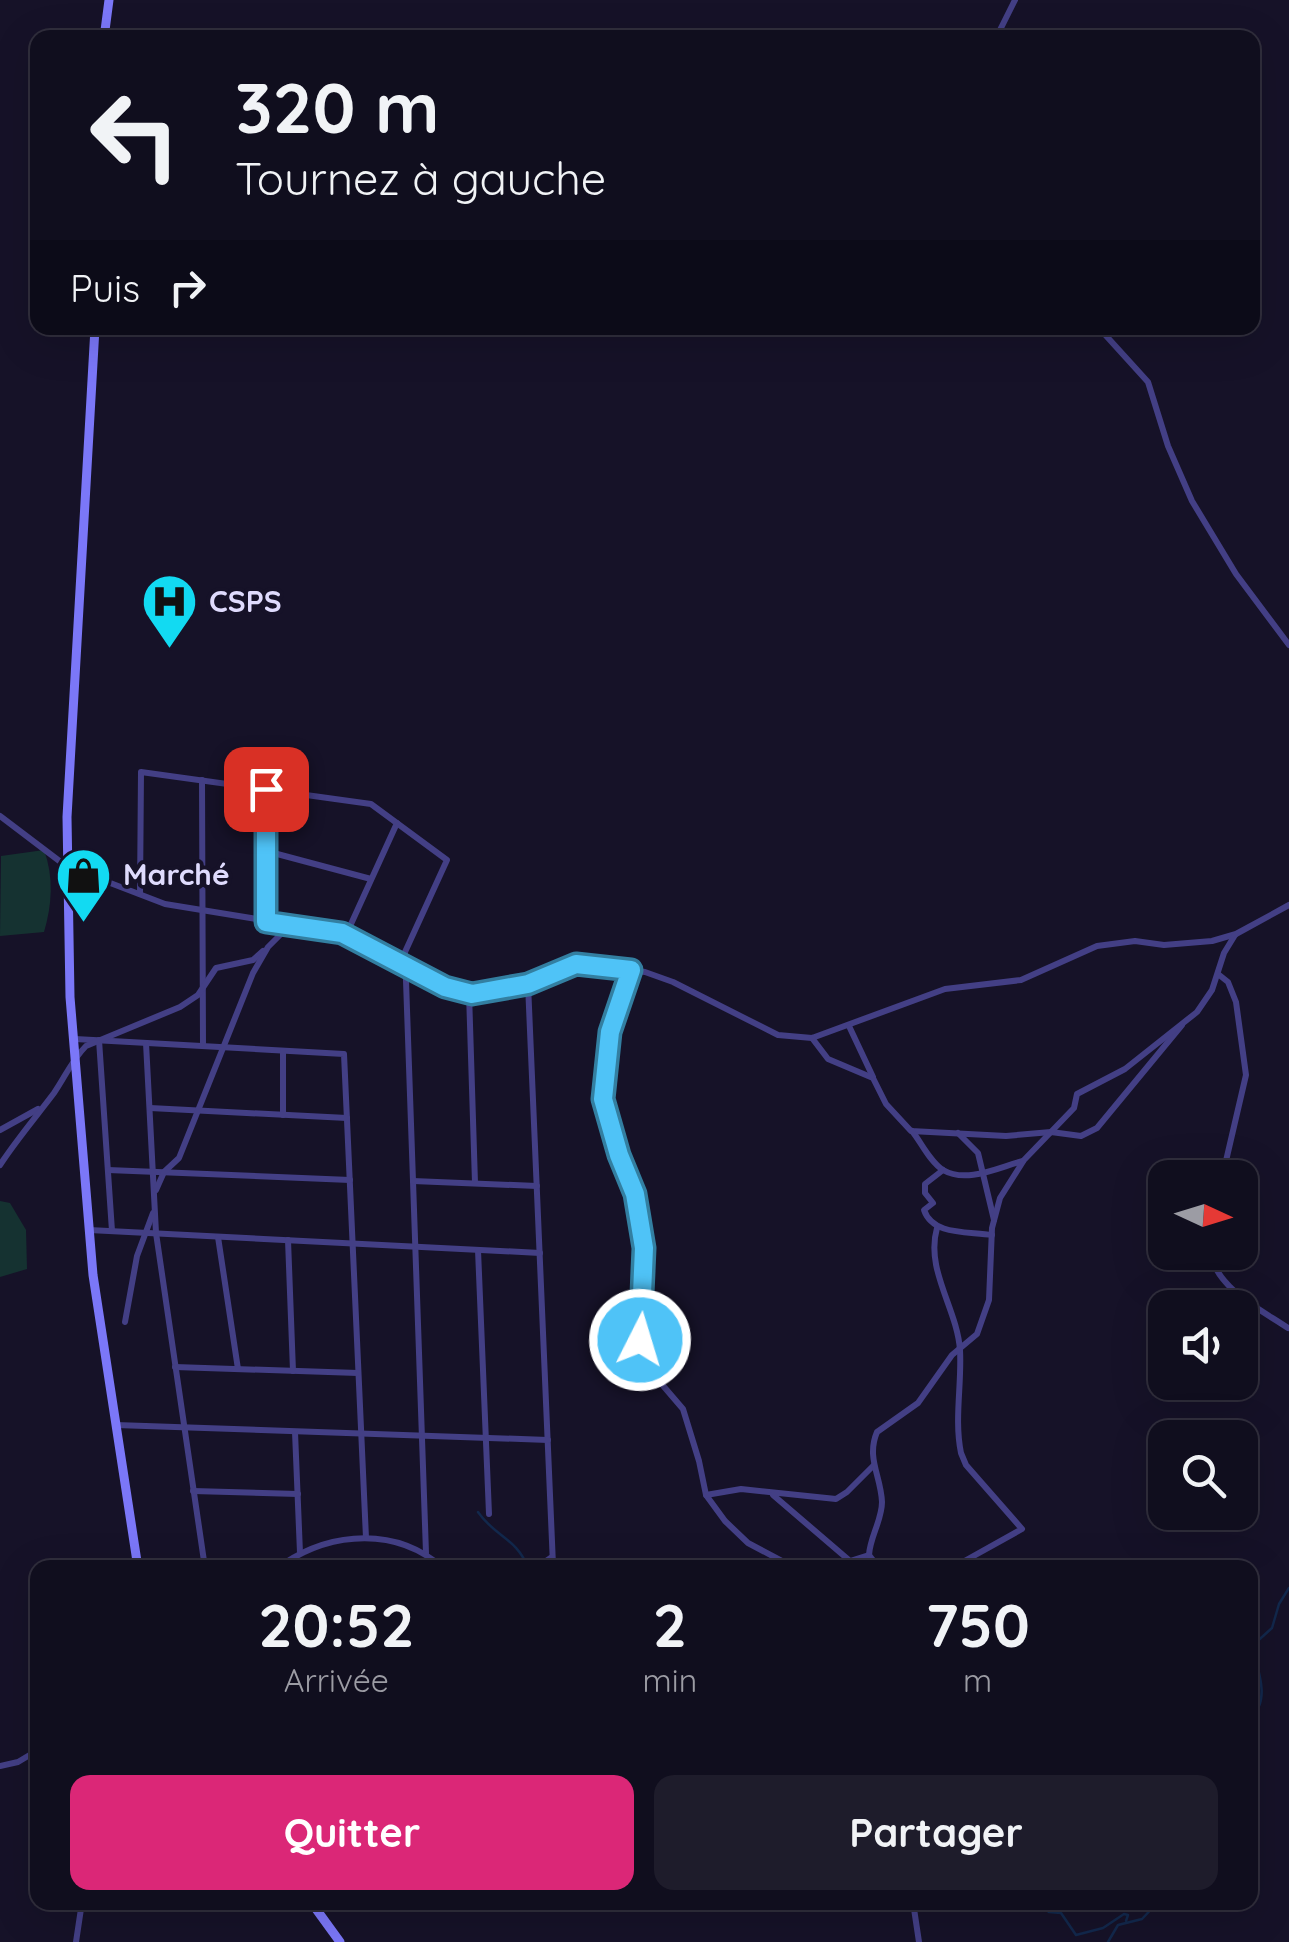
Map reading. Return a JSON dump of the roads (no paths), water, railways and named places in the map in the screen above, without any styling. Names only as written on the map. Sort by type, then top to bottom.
[{"type":"street","points":[[105,30],[108,0]]},
{"type":"street","points":[[1000,30],[1015,0]]},
{"type":"street","points":[[95,335],[66,866],[70,997],[90,1230],[137,1560]]},
{"type":"street","points":[[1105,335],[1148,382],[1168,446],[1192,501],[1236,574],[1289,645]]},
{"type":"street","points":[[140,894],[142,772],[372,804],[447,860],[404,952],[426,1553]]},
{"type":"street","points":[[202,780],[203,1046]]},
{"type":"street","points":[[266,789],[266,922]]},
{"type":"street","points":[[0,816],[66,866],[165,904],[346,935],[445,987],[469,993],[528,984],[576,964],[631,970],[686,988],[778,1035],[812,1038],[945,988],[1021,980],[1097,946],[1136,941],[1164,946],[1236,934],[1289,904]]},
{"type":"street","points":[[346,935],[397,823]]},
{"type":"street","points":[[266,851],[372,880]]},
{"type":"street","points":[[0,1164],[76,1056],[99,1040],[180,1006],[198,995],[216,968],[253,960],[289,926]]},
{"type":"street","points":[[872,1560],[870,1543],[882,1504],[872,1466],[872,1446],[877,1432],[918,1403],[952,1355],[977,1334],[986,1314],[992,1234],[1000,1198],[1024,1160],[1074,1108],[1077,1094],[1125,1068],[1202,1006],[1236,934]]},
{"type":"street","points":[[124,1322],[129,1290],[164,1172],[179,1158],[252,973],[268,947]]},
{"type":"street","points":[[631,970],[610,1032],[603,1099],[635,1194],[644,1248],[640,1340],[667,1393],[682,1409],[700,1461],[706,1495],[724,1521],[748,1543],[780,1560]]},
{"type":"street","points":[[1218,974],[1228,982],[1236,1002],[1246,1076],[1226,1160]]},
{"type":"street","points":[[528,984],[553,1560]]},
{"type":"street","points":[[469,993],[475,1184]]},
{"type":"street","points":[[912,1131],[1006,1136],[1051,1132],[1081,1136],[1097,1128],[1186,1020]]},
{"type":"street","points":[[849,1026],[886,1104],[942,1170],[984,1173],[1024,1160]]},
{"type":"street","points":[[812,1038],[828,1059],[873,1078]]},
{"type":"street","points":[[75,1039],[344,1054],[366,1538]]},
{"type":"street","points":[[99,1040],[112,1231]]},
{"type":"street","points":[[146,1043],[156,1233],[204,1560]]},
{"type":"street","points":[[283,1051],[284,1115]]},
{"type":"street","points":[[0,1130],[42,1106]]},
{"type":"street","points":[[150,1108],[347,1118]]},
{"type":"street","points":[[956,1133],[978,1152],[994,1220]]},
{"type":"street","points":[[108,1170],[350,1180]]},
{"type":"street","points":[[942,1170],[924,1190],[933,1203],[924,1214],[937,1228],[992,1234]]},
{"type":"street","points":[[413,1181],[537,1186]]},
{"type":"street","points":[[937,1228],[933,1258],[960,1351],[961,1453],[966,1465],[1022,1528],[966,1560]]},
{"type":"street","points":[[90,1230],[540,1253]]},
{"type":"street","points":[[218,1236],[238,1369]]},
{"type":"street","points":[[288,1240],[294,1371]]},
{"type":"street","points":[[478,1250],[489,1514]]},
{"type":"street","points":[[1217,1270],[1232,1289],[1288,1328]]},
{"type":"street","points":[[176,1367],[358,1373]]},
{"type":"street","points":[[115,1425],[548,1440]]},
{"type":"street","points":[[296,1432],[300,1552]]},
{"type":"street","points":[[706,1495],[741,1489],[836,1499],[872,1466]]},
{"type":"street","points":[[194,1491],[298,1494]]},
{"type":"street","points":[[772,1494],[850,1560],[869,1556]]},
{"type":"street","points":[[289,1560],[319,1545],[366,1538],[404,1543],[434,1560]]},
{"type":"street","points":[[0,1766],[30,1755]]},
{"type":"street","points":[[76,1942],[81,1910]]},
{"type":"street","points":[[317,1910],[340,1942]]},
{"type":"street","points":[[914,1910],[919,1942]]},
{"type":"waterway","points":[[478,1512],[524,1560]]},
{"type":"waterway","points":[[1258,1641],[1272,1628],[1289,1588]]},
{"type":"waterway","points":[[1258,1670],[1262,1693],[1258,1708]]},
{"type":"waterway","points":[[1047,1910],[1061,1913],[1076,1935],[1103,1928],[1124,1914],[1128,1915],[1126,1921]]},
{"type":"waterway","points":[[1108,1942],[1118,1925],[1142,1919],[1150,1910]]},
{"type":"place","name":"CSPS","points":[[170,651]]},
{"type":"place","name":"Marché","points":[[84,924]]}]
